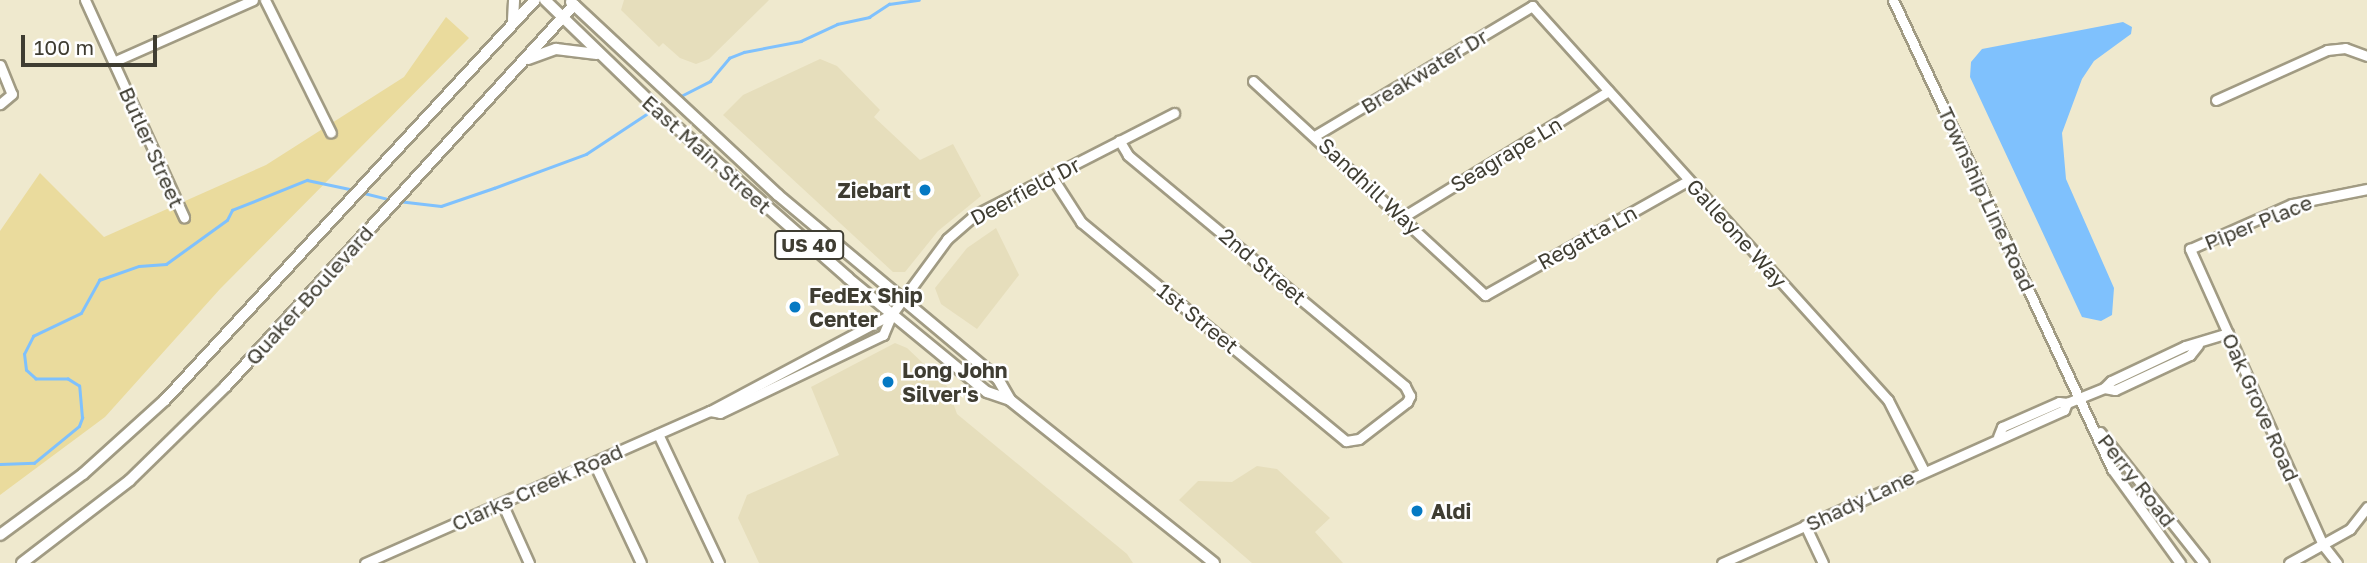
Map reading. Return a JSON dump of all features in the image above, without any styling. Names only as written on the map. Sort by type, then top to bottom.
[{"type":"main road","points":[[513,20],[514,0]]},
{"type":"main road","name":"Quaker Boulevard","points":[[0,535],[55,497],[138,426],[513,20],[535,0]]},
{"type":"main road","name":"East Main Street","points":[[545,0],[673,124],[896,307],[998,379],[1010,400]]},
{"type":"main road","name":"Quaker Boulevard","points":[[22,563],[86,517],[156,456],[522,62],[572,2]]},
{"type":"main road","name":"East Main Street","points":[[572,2],[659,87],[986,392],[1010,400],[1213,563]]},
{"type":"main road","points":[[522,62],[556,49],[600,54]]},
{"type":"street","name":"Butler Street","points":[[85,0],[184,217]]},
{"type":"street","points":[[113,62],[253,0]]},
{"type":"street","points":[[265,0],[331,133]]},
{"type":"street","name":"Township Line Road","points":[[1893,0],[2094,425]]},
{"type":"street","name":"Galleone Way","points":[[1532,6],[1888,400],[1924,471]]},
{"type":"street","name":"Breakwater Dr","points":[[1316,135],[1532,6]]},
{"type":"street","points":[[2216,100],[2327,50],[2345,48],[2367,56]]},
{"type":"street","points":[[0,65],[12,94],[0,104]]},
{"type":"street","name":"Sandhill Way","points":[[1253,81],[1316,135],[1485,295]]},
{"type":"street","name":"Seagrape Ln","points":[[1402,217],[1609,91]]},
{"type":"street","name":"Deerfield Dr","points":[[896,307],[964,222],[1174,113]]},
{"type":"street","name":"2nd Street","points":[[1119,140],[1128,155],[1408,391],[1407,402],[1359,439]]},
{"type":"street","name":"1st Street","points":[[1052,177],[1081,222],[1346,441],[1359,439]]},
{"type":"street","name":"Regatta Ln","points":[[1485,295],[1689,180]]},
{"type":"street","name":"Piper Place","points":[[2190,249],[2292,204],[2367,189]]},
{"type":"street","name":"Oak Grove Road","points":[[2190,249],[2323,545],[2337,563]]},
{"type":"street","name":"Clarks Creek Road","points":[[365,563],[710,411],[896,307]]},
{"type":"street","points":[[2080,398],[2185,346],[2198,345],[2228,333]]},
{"type":"street","name":"Shady Lane","points":[[1722,563],[1998,437],[2064,410],[2067,404],[2080,398]]},
{"type":"street","name":"Perry Road","points":[[2094,425],[2117,478],[2180,563]]},
{"type":"street","name":"Perry Road","points":[[2094,425],[2204,563]]},
{"type":"street","points":[[658,434],[719,563]]},
{"type":"street","points":[[594,463],[641,563]]},
{"type":"street","points":[[502,503],[529,563]]},
{"type":"street","points":[[2289,563],[2350,529],[2367,507]]},
{"type":"street","points":[[1805,526],[1823,563]]},
{"type":"shaded area","points":[[624,0],[769,0],[709,59],[696,64],[680,58],[663,43],[659,47],[621,10]]},
{"type":"shaded area","points":[[446,17],[469,38],[220,289],[105,417],[0,495],[0,231],[40,173],[104,237],[266,165],[404,77]]},
{"type":"shaded area","points":[[820,59],[837,66],[880,110],[874,117],[920,160],[953,144],[981,196],[938,231],[905,272],[893,272],[723,115],[743,95]]},
{"type":"shaded area","points":[[996,228],[1019,275],[977,329],[941,304],[935,288],[967,248]]},
{"type":"shaded area","points":[[895,343],[907,348],[947,386],[957,414],[1127,554],[1133,563],[759,563],[738,518],[747,495],[839,455],[811,387]]},
{"type":"shaded area","points":[[1257,466],[1277,469],[1330,518],[1315,532],[1343,563],[1252,563],[1179,500],[1198,481],[1232,482]]},
{"type":"water","points":[[2123,22],[2132,27],[2131,34],[2094,61],[2082,79],[2062,133],[2066,179],[2114,288],[2112,315],[2101,321],[2082,317],[1970,77],[1971,62],[1982,49]]},
{"type":"waterway","points":[[679,97],[710,81],[729,58],[744,52],[801,41],[837,24],[869,17],[889,4],[919,0]]},
{"type":"waterway","points":[[398,201],[441,206],[494,188],[586,154],[654,109]]},
{"type":"waterway","points":[[0,464],[34,463],[79,426],[82,418],[79,386],[68,379],[36,379],[26,370],[24,354],[33,336],[81,313],[99,280],[139,266],[166,264],[227,220],[232,210],[307,180],[354,190]]},
{"type":"waterway","points":[[360,192],[391,200]]},
{"type":"place","name":"Ziebart","points":[[925,190]]},
{"type":"place","name":"FedEx Ship Center","points":[[795,307]]},
{"type":"place","name":"Long John Silver's","points":[[888,382]]},
{"type":"place","name":"Aldi","points":[[1417,511]]}]
